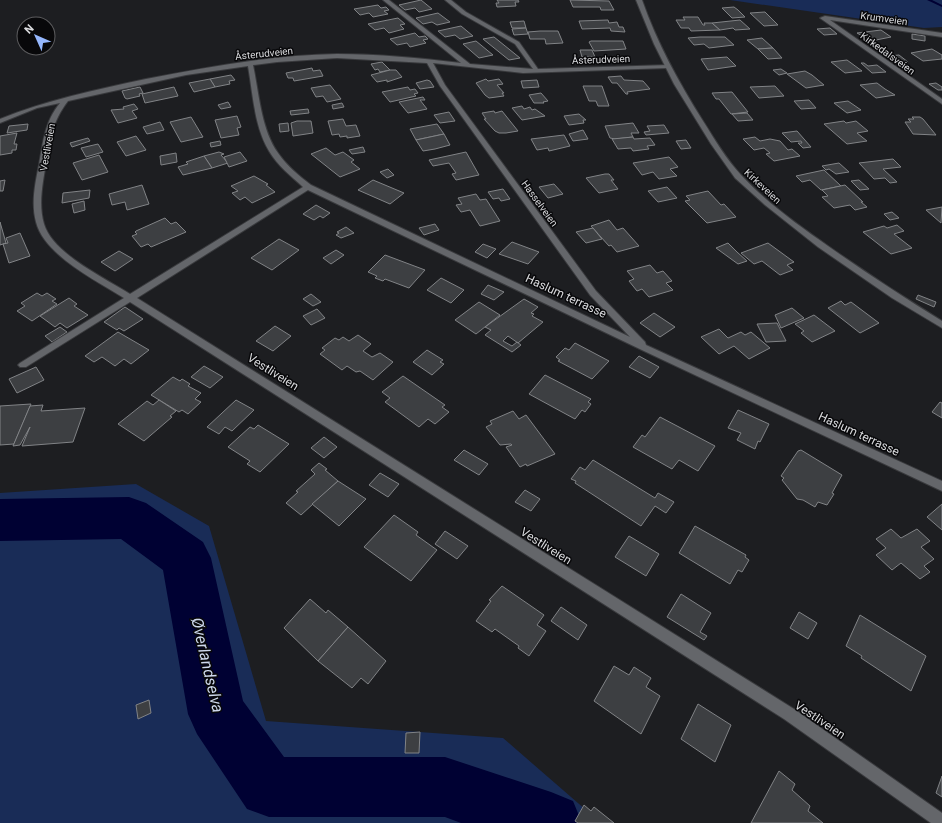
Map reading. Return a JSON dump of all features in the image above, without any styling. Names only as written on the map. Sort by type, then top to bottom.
[{"type":"street","points":[[386,0],[469,66]]},
{"type":"street","points":[[448,0],[476,21],[507,36],[518,44],[537,71]]},
{"type":"street","name":"Kirkeveien","points":[[639,0],[654,41],[667,66],[717,149],[738,176],[794,225],[835,255],[879,286],[942,325]]},
{"type":"street","name":"Krumveien","points":[[823,18],[942,35]]},
{"type":"street","name":"Kirkedalsveien","points":[[823,18],[942,102]]},
{"type":"street","name":"Åsterudveien","points":[[0,121],[35,107],[67,98],[186,73],[250,63],[337,56],[429,60],[469,66],[537,71],[667,66]]},
{"type":"street","name":"Hasselveien","points":[[429,60],[442,85],[593,293],[647,348]]},
{"type":"street","name":"Haslum terrasse","points":[[250,63],[265,134],[271,149],[282,164],[308,187],[942,486]]},
{"type":"street","name":"Vestliveien","points":[[67,98],[55,113],[50,124],[37,205],[40,224],[50,242],[69,259],[789,714],[942,822]]},
{"type":"street","points":[[23,364],[132,298],[308,187]]},
{"type":"shaded area","points":[[730,0],[942,0],[942,27],[924,28]]},
{"type":"shaded area","points":[[136,484],[209,526],[266,721],[503,738],[601,823],[0,823],[0,493]]},
{"type":"building","points":[[421,0],[432,9],[419,12],[415,8],[405,10],[399,5]]},
{"type":"building","points":[[497,0],[518,0],[519,2],[515,2],[516,6],[497,7],[496,3],[499,3]]},
{"type":"building","points":[[570,0],[609,1],[614,10],[601,10],[600,7],[573,7]]},
{"type":"building","points":[[378,5],[381,8],[386,7],[389,10],[384,11],[388,14],[373,17],[369,13],[360,15],[354,9]]},
{"type":"building","points":[[734,7],[745,17],[732,18],[722,8]]},
{"type":"building","points":[[765,12],[778,25],[764,26],[750,13]]},
{"type":"building","points":[[438,13],[450,22],[437,25],[432,22],[423,24],[416,18]]},
{"type":"building","points":[[683,17],[698,17],[703,25],[705,25],[704,23],[712,23],[720,30],[691,31],[689,28],[681,28],[676,20],[685,20]]},
{"type":"building","points":[[398,18],[405,24],[400,25],[404,29],[389,33],[384,28],[375,30],[368,24]]},
{"type":"building","points":[[608,20],[609,23],[617,22],[619,27],[623,27],[625,32],[611,31],[610,28],[582,29],[579,21]]},
{"type":"building","points":[[740,20],[750,29],[735,30],[733,28],[720,30],[712,23]]},
{"type":"building","points":[[524,21],[526,28],[512,28],[510,22]]},
{"type":"building","points":[[461,26],[473,36],[460,39],[455,35],[445,37],[438,31]]},
{"type":"building","points":[[526,28],[528,34],[514,35],[512,29]]},
{"type":"building","points":[[830,28],[837,34],[824,35],[817,29]]},
{"type":"building","points":[[881,30],[891,37],[871,41],[857,33]]},
{"type":"building","points":[[558,31],[563,43],[546,44],[545,39],[530,39],[528,32]]},
{"type":"building","points":[[415,33],[419,37],[425,36],[428,39],[423,40],[426,43],[410,47],[407,43],[397,45],[390,39]]},
{"type":"building","points":[[912,34],[925,36],[925,41],[912,39]]},
{"type":"building","points":[[494,37],[520,58],[509,60],[483,39]]},
{"type":"building","points":[[725,37],[734,45],[709,48],[704,44],[694,45],[688,38]]},
{"type":"building","points":[[762,38],[773,48],[758,49],[747,40]]},
{"type":"building","points":[[476,41],[493,55],[479,58],[463,44]]},
{"type":"building","points":[[623,41],[626,49],[594,51],[589,42]]},
{"type":"building","points":[[773,48],[782,58],[768,59],[758,49]]},
{"type":"building","points":[[932,49],[942,55],[942,59],[923,61],[911,53]]},
{"type":"building","points":[[580,50],[592,50],[595,57],[582,57]]},
{"type":"building","points":[[899,55],[908,62],[899,63],[889,56]]},
{"type":"building","points":[[727,57],[736,66],[708,70],[701,59]]},
{"type":"building","points":[[847,60],[862,71],[845,73],[831,62]]},
{"type":"building","points":[[382,62],[390,70],[380,72],[378,69],[375,70],[371,64]]},
{"type":"building","points":[[861,63],[868,66],[877,65],[886,72],[872,73]]},
{"type":"building","points":[[312,68],[313,71],[320,70],[323,76],[294,81],[293,78],[288,78],[286,73]]},
{"type":"building","points":[[781,69],[787,73],[779,75],[773,70]]},
{"type":"building","points":[[396,70],[402,77],[387,82],[387,80],[377,82],[371,75]]},
{"type":"building","points":[[805,71],[824,85],[806,88],[787,74]]},
{"type":"building","points":[[231,75],[235,80],[229,81],[230,84],[215,87],[210,79]]},
{"type":"building","points":[[621,76],[624,80],[643,81],[650,89],[627,92],[628,94],[626,94],[617,83],[612,83],[608,77]]},
{"type":"building","points":[[210,79],[215,87],[194,92],[189,83]]},
{"type":"building","points":[[486,79],[488,81],[499,79],[503,84],[497,85],[504,93],[502,93],[504,96],[489,98],[485,95],[476,83]]},
{"type":"building","points":[[427,80],[430,81],[434,87],[420,89],[416,83]]},
{"type":"building","points":[[537,80],[539,87],[523,88],[521,81]]},
{"type":"building","points":[[877,83],[895,95],[876,98],[860,85]]},
{"type":"building","points":[[936,83],[942,87],[942,90],[938,90],[929,84]]},
{"type":"building","points":[[330,85],[341,99],[327,102],[323,96],[316,97],[311,88]]},
{"type":"building","points":[[583,86],[602,86],[609,106],[598,106],[596,101],[589,101]]},
{"type":"building","points":[[775,86],[784,96],[759,98],[750,87]]},
{"type":"building","points":[[140,87],[143,93],[139,94],[140,96],[127,99],[125,98],[122,91]]},
{"type":"building","points":[[174,87],[178,96],[145,103],[142,94]]},
{"type":"building","points":[[408,87],[410,90],[415,89],[418,93],[414,94],[416,96],[390,102],[382,92]]},
{"type":"building","points":[[732,92],[748,112],[731,114],[712,93]]},
{"type":"building","points":[[541,93],[548,101],[543,102],[544,103],[534,103],[529,95]]},
{"type":"building","points":[[423,97],[425,100],[420,100],[427,109],[408,113],[399,102]]},
{"type":"building","points":[[809,100],[816,108],[801,109],[794,101]]},
{"type":"building","points":[[848,101],[861,110],[847,113],[834,103]]},
{"type":"building","points":[[228,102],[231,107],[221,109],[218,105]]},
{"type":"building","points":[[342,103],[344,107],[333,109],[332,105]]},
{"type":"building","points":[[134,104],[138,109],[132,111],[137,118],[118,123],[111,110],[124,109],[123,107]]},
{"type":"building","points":[[522,106],[524,109],[530,107],[532,110],[535,109],[545,116],[522,120],[512,108]]},
{"type":"building","points":[[308,109],[309,113],[291,115],[290,111]]},
{"type":"building","points":[[494,111],[495,113],[502,111],[518,131],[499,133],[495,131],[484,119],[486,119],[482,113]]},
{"type":"building","points":[[449,112],[455,121],[440,123],[434,115]]},
{"type":"building","points":[[747,113],[753,120],[738,121],[732,114]]},
{"type":"building","points":[[579,114],[586,120],[583,120],[584,123],[569,125],[564,116]]},
{"type":"building","points":[[237,116],[241,127],[237,128],[239,135],[221,138],[215,120]]},
{"type":"building","points":[[191,117],[203,137],[181,142],[170,122]]},
{"type":"building","points":[[912,117],[920,117],[923,119],[936,135],[913,134],[905,122],[911,122],[908,119],[914,119]]},
{"type":"building","points":[[343,119],[346,126],[356,125],[360,136],[347,138],[347,136],[340,137],[339,134],[332,135],[328,121]]},
{"type":"building","points":[[297,121],[311,121],[313,133],[293,136],[291,123]]},
{"type":"building","points":[[844,121],[846,123],[856,121],[868,131],[857,133],[867,141],[847,144],[824,124]]},
{"type":"building","points":[[160,122],[164,130],[147,134],[143,127]]},
{"type":"building","points":[[288,123],[289,131],[280,132],[279,124]]},
{"type":"building","points":[[633,123],[639,133],[631,133],[633,137],[615,139],[610,138],[605,126]]},
{"type":"building","points":[[28,124],[27,130],[7,133],[9,126]]},
{"type":"building","points":[[437,124],[444,134],[416,140],[410,129]]},
{"type":"building","points":[[664,125],[669,133],[646,135],[644,132],[650,131],[647,126]]},
{"type":"building","points":[[583,130],[588,139],[573,141],[569,134]]},
{"type":"building","points":[[797,131],[811,147],[803,148],[798,143],[802,143],[801,141],[791,142],[782,133]]},
{"type":"building","points":[[17,133],[14,144],[17,144],[16,150],[12,150],[12,153],[0,155],[0,136]]},
{"type":"building","points":[[444,134],[450,145],[435,149],[423,151],[416,140]]},
{"type":"building","points":[[564,135],[570,146],[549,151],[548,148],[537,150],[531,139]]},
{"type":"building","points":[[136,136],[146,150],[126,156],[117,142]]},
{"type":"building","points":[[633,137],[634,139],[650,138],[655,145],[647,146],[649,149],[633,151],[631,148],[618,149],[612,139]]},
{"type":"building","points":[[755,137],[760,141],[770,139],[780,141],[788,150],[792,149],[800,156],[774,161],[766,154],[770,153],[764,148],[754,150],[743,139]]},
{"type":"building","points":[[88,138],[90,141],[72,147],[70,143]]},
{"type":"building","points":[[686,140],[691,148],[681,149],[676,141]]},
{"type":"building","points":[[220,141],[221,145],[211,147],[210,143]]},
{"type":"building","points":[[98,144],[103,152],[86,157],[81,148]]},
{"type":"building","points":[[363,147],[365,152],[352,154],[349,150]]},
{"type":"building","points":[[326,148],[335,155],[343,152],[354,160],[351,162],[360,169],[340,177],[311,154]]},
{"type":"building","points":[[219,152],[224,154],[221,155],[228,163],[212,168],[204,156]]},
{"type":"building","points":[[240,152],[247,161],[229,167],[224,157]]},
{"type":"building","points":[[466,152],[479,175],[456,180],[452,174],[456,173],[449,163],[433,166],[429,160]]},
{"type":"building","points":[[176,153],[177,162],[161,165],[160,156]]},
{"type":"building","points":[[99,155],[108,172],[82,180],[73,163]]},
{"type":"building","points":[[204,156],[212,168],[183,175],[178,167],[188,164],[186,162]]},
{"type":"building","points":[[669,157],[678,167],[670,169],[677,176],[659,179],[653,172],[642,175],[633,163]]},
{"type":"building","points":[[893,159],[901,167],[883,169],[897,182],[890,183],[885,178],[874,179],[859,163]]},
{"type":"building","points":[[839,163],[849,172],[836,174],[829,169],[826,170],[822,166]]},
{"type":"building","points":[[388,169],[394,175],[387,178],[380,172]]},
{"type":"building","points":[[824,170],[841,186],[821,190],[810,180],[802,182],[796,176]]},
{"type":"building","points":[[609,174],[614,180],[611,180],[618,189],[599,193],[586,178]]},
{"type":"building","points":[[254,176],[268,184],[266,185],[275,192],[252,203],[245,197],[240,200],[232,193],[238,191],[231,186]]},
{"type":"building","points":[[5,180],[3,191],[0,191],[0,181]]},
{"type":"building","points":[[373,180],[404,193],[390,204],[358,190]]},
{"type":"building","points":[[859,180],[869,189],[860,190],[851,181]]},
{"type":"building","points":[[554,184],[563,194],[548,198],[539,187]]},
{"type":"building","points":[[142,185],[149,204],[127,210],[125,202],[112,205],[109,194]]},
{"type":"building","points":[[845,185],[867,207],[855,210],[850,205],[834,208],[822,197],[828,196],[822,190]]},
{"type":"building","points":[[667,187],[677,198],[658,202],[648,191]]},
{"type":"building","points":[[503,189],[510,199],[501,201],[499,198],[493,199],[488,192]]},
{"type":"building","points":[[90,190],[89,198],[62,203],[63,193]]},
{"type":"building","points":[[708,191],[721,205],[724,204],[736,217],[707,223],[685,201],[690,200],[686,196]]},
{"type":"building","points":[[476,194],[480,200],[486,199],[500,221],[480,226],[470,210],[461,212],[456,205],[462,204],[458,198]]},
{"type":"building","points":[[84,201],[85,210],[74,213],[72,204]]},
{"type":"building","points":[[316,205],[330,213],[323,218],[320,216],[314,220],[303,214]]},
{"type":"building","points":[[942,207],[941,223],[926,210]]},
{"type":"building","points":[[892,212],[899,218],[890,220],[884,214]]},
{"type":"building","points":[[165,218],[171,224],[176,222],[186,232],[151,247],[148,244],[141,247],[132,236],[137,234],[135,232]]},
{"type":"building","points":[[609,220],[617,230],[623,228],[639,246],[617,252],[611,245],[609,246],[591,226]]},
{"type":"building","points":[[0,222],[6,243],[0,245]]},
{"type":"building","points":[[435,224],[439,230],[424,235],[419,228]]},
{"type":"building","points":[[897,225],[904,231],[894,234],[912,248],[891,254],[863,232],[884,226],[887,228]]},
{"type":"building","points":[[346,227],[354,233],[341,238],[336,235],[339,233],[337,232]]},
{"type":"building","points":[[593,228],[602,239],[586,243],[576,232]]},
{"type":"building","points":[[20,233],[30,256],[9,263],[3,244],[8,243],[6,238]]},
{"type":"building","points":[[279,239],[299,250],[272,270],[251,258]]},
{"type":"building","points":[[512,242],[539,252],[528,264],[499,254]]},
{"type":"building","points":[[728,243],[747,261],[738,264],[716,248]]},
{"type":"building","points":[[768,243],[794,262],[787,265],[793,270],[780,275],[762,261],[754,264],[741,253]]},
{"type":"building","points":[[483,244],[496,249],[487,258],[475,252]]},
{"type":"building","points":[[336,250],[344,255],[331,264],[323,258]]},
{"type":"building","points":[[119,251],[133,259],[115,271],[101,262]]},
{"type":"building","points":[[385,255],[425,270],[409,288],[385,279],[383,281],[375,278],[377,276],[368,272]]},
{"type":"building","points":[[650,265],[657,273],[663,271],[672,281],[666,283],[673,290],[649,297],[642,289],[637,291],[629,281],[634,279],[627,271]]},
{"type":"building","points":[[441,278],[464,290],[451,303],[427,290]]},
{"type":"building","points":[[488,285],[504,292],[494,300],[481,294]]},
{"type":"building","points":[[37,293],[42,296],[47,293],[56,299],[52,301],[57,304],[32,321],[17,311],[25,306],[21,303]]},
{"type":"building","points":[[311,294],[321,302],[313,306],[303,299]]},
{"type":"building","points":[[918,295],[936,302],[934,307],[916,299]]},
{"type":"building","points":[[69,298],[77,304],[74,306],[88,315],[67,328],[60,323],[55,327],[40,316]]},
{"type":"building","points":[[524,299],[538,307],[531,313],[534,314],[532,316],[543,322],[518,343],[521,345],[512,352],[485,335],[491,330],[485,327]],"holes":[[[508,336],[517,342],[512,346],[503,341]]]},
{"type":"building","points":[[841,301],[845,305],[851,302],[879,323],[860,333],[828,308]]},
{"type":"building","points":[[479,302],[500,315],[476,334],[455,320]]},
{"type":"building","points":[[125,307],[143,319],[124,331],[119,328],[117,330],[104,322]]},
{"type":"building","points":[[792,308],[804,318],[781,328],[775,315]]},
{"type":"building","points":[[317,309],[325,318],[311,325],[303,316]]},
{"type":"building","points":[[654,313],[675,327],[660,337],[640,323]]},
{"type":"building","points":[[814,315],[835,331],[812,342],[801,333],[804,331],[795,324]]},
{"type":"building","points":[[777,323],[786,341],[766,342],[757,324]]},
{"type":"building","points":[[275,326],[291,336],[273,351],[256,341]]},
{"type":"building","points":[[60,327],[67,332],[52,342],[45,336]]},
{"type":"building","points":[[719,329],[728,338],[741,332],[745,335],[751,332],[770,348],[749,359],[734,346],[719,354],[701,337]]},
{"type":"building","points":[[118,332],[149,350],[131,364],[124,359],[115,366],[102,357],[94,362],[85,356]]},
{"type":"building","points":[[358,335],[371,344],[363,351],[372,357],[380,353],[393,362],[373,380],[360,371],[356,372],[347,366],[342,370],[320,354],[325,350],[322,348],[335,338],[339,340],[343,337],[349,341]]},
{"type":"building","points":[[575,343],[609,361],[592,379],[558,361],[560,360],[556,357],[565,348],[569,350]]},
{"type":"building","points":[[427,350],[443,360],[440,362],[444,364],[432,375],[413,362]]},
{"type":"building","points":[[639,356],[659,367],[650,378],[629,367]]},
{"type":"building","points":[[204,366],[223,377],[210,388],[191,377]]},
{"type":"building","points":[[36,367],[44,380],[17,393],[9,379]]},
{"type":"building","points":[[545,375],[591,399],[588,402],[591,404],[585,412],[582,410],[575,419],[529,394]]},
{"type":"building","points":[[403,376],[445,405],[442,407],[449,412],[435,424],[428,419],[419,427],[385,402],[390,398],[382,392]]},
{"type":"building","points":[[173,377],[180,381],[182,379],[190,384],[188,386],[201,393],[195,399],[201,402],[188,414],[182,410],[179,412],[151,395]]},
{"type":"building","points":[[159,400],[176,411],[170,416],[172,417],[144,441],[118,424],[147,401],[153,405]]},
{"type":"building","points":[[236,400],[254,410],[232,431],[225,427],[219,434],[207,427]]},
{"type":"building","points":[[940,402],[942,403],[942,418],[932,412]]},
{"type":"building","points":[[31,404],[14,444],[0,445],[0,406]]},
{"type":"building","points":[[43,405],[41,411],[85,408],[73,442],[22,446],[30,427],[20,445],[13,446],[30,406]]},
{"type":"building","points":[[738,410],[769,424],[760,442],[758,441],[755,449],[737,440],[741,433],[728,428]]},
{"type":"building","points":[[513,411],[519,419],[526,415],[555,454],[527,466],[526,464],[520,467],[506,447],[512,445],[500,445],[486,427],[492,424],[490,421]]},
{"type":"building","points":[[660,417],[715,446],[698,471],[679,460],[672,469],[633,447],[642,435],[645,437]]},
{"type":"building","points":[[258,425],[289,444],[260,472],[247,464],[250,461],[228,447],[250,427],[254,429]]},
{"type":"building","points":[[324,437],[337,447],[324,458],[311,448]]},
{"type":"building","points":[[464,450],[488,464],[479,475],[454,460]]},
{"type":"building","points":[[801,450],[842,475],[832,493],[834,494],[827,505],[818,502],[815,507],[803,500],[797,499],[782,480],[784,478],[781,476],[798,451]]},
{"type":"building","points":[[593,460],[655,498],[658,493],[674,502],[666,513],[655,506],[641,526],[571,479],[580,467],[585,470]]},
{"type":"building","points":[[319,463],[338,481],[301,515],[286,503],[298,492],[296,491],[315,474],[311,470]]},
{"type":"building","points":[[380,473],[399,484],[388,497],[369,485]]},
{"type":"building","points":[[338,481],[366,499],[339,526],[312,504]]},
{"type":"building","points":[[525,490],[540,499],[531,511],[515,502]]},
{"type":"building","points":[[942,504],[942,530],[927,517]]},
{"type":"building","points":[[394,515],[418,532],[416,535],[437,550],[411,581],[364,547]]},
{"type":"building","points":[[695,526],[746,555],[745,557],[749,560],[742,572],[738,570],[730,584],[679,553]]},
{"type":"building","points":[[891,529],[901,538],[917,529],[930,541],[921,547],[934,559],[924,566],[930,572],[920,579],[901,563],[892,570],[876,555],[886,548],[876,539]]},
{"type":"building","points":[[445,531],[468,546],[457,559],[435,544]]},
{"type":"building","points":[[629,536],[659,554],[646,576],[615,557]]},
{"type":"building","points":[[502,586],[544,615],[537,625],[546,631],[529,656],[518,648],[519,646],[495,629],[492,632],[476,621],[491,601],[489,600]]},
{"type":"building","points":[[681,594],[711,613],[700,632],[707,636],[704,640],[667,617]]},
{"type":"building","points":[[310,599],[326,613],[328,610],[348,627],[318,661],[284,628]]},
{"type":"building","points":[[561,607],[587,625],[578,640],[551,621]]},
{"type":"building","points":[[799,612],[817,623],[808,639],[790,628]]},
{"type":"building","points":[[860,615],[926,656],[911,691],[861,658],[862,656],[846,646]]},
{"type":"building","points":[[348,627],[386,661],[368,684],[361,678],[352,688],[318,661]]},
{"type":"building","points":[[614,666],[629,675],[634,667],[651,678],[646,687],[660,696],[641,734],[594,701]]},
{"type":"building","points":[[149,700],[151,713],[138,719],[136,705]]},
{"type":"building","points":[[698,704],[731,725],[715,762],[681,739]]},
{"type":"building","points":[[420,732],[419,753],[405,753],[406,733]]},
{"type":"building","points":[[779,771],[795,784],[792,790],[810,806],[808,811],[823,823],[751,823]]},
{"type":"building","points":[[942,776],[942,797],[936,793]]},
{"type":"building","points":[[584,805],[591,811],[594,807],[614,823],[578,823],[575,821]]},
{"type":"waterway","points":[[929,0],[942,6]]},
{"type":"waterway","name":"Øverlandselva","points":[[0,520],[129,518],[186,558],[217,714],[269,787],[445,787],[551,823]]}]
